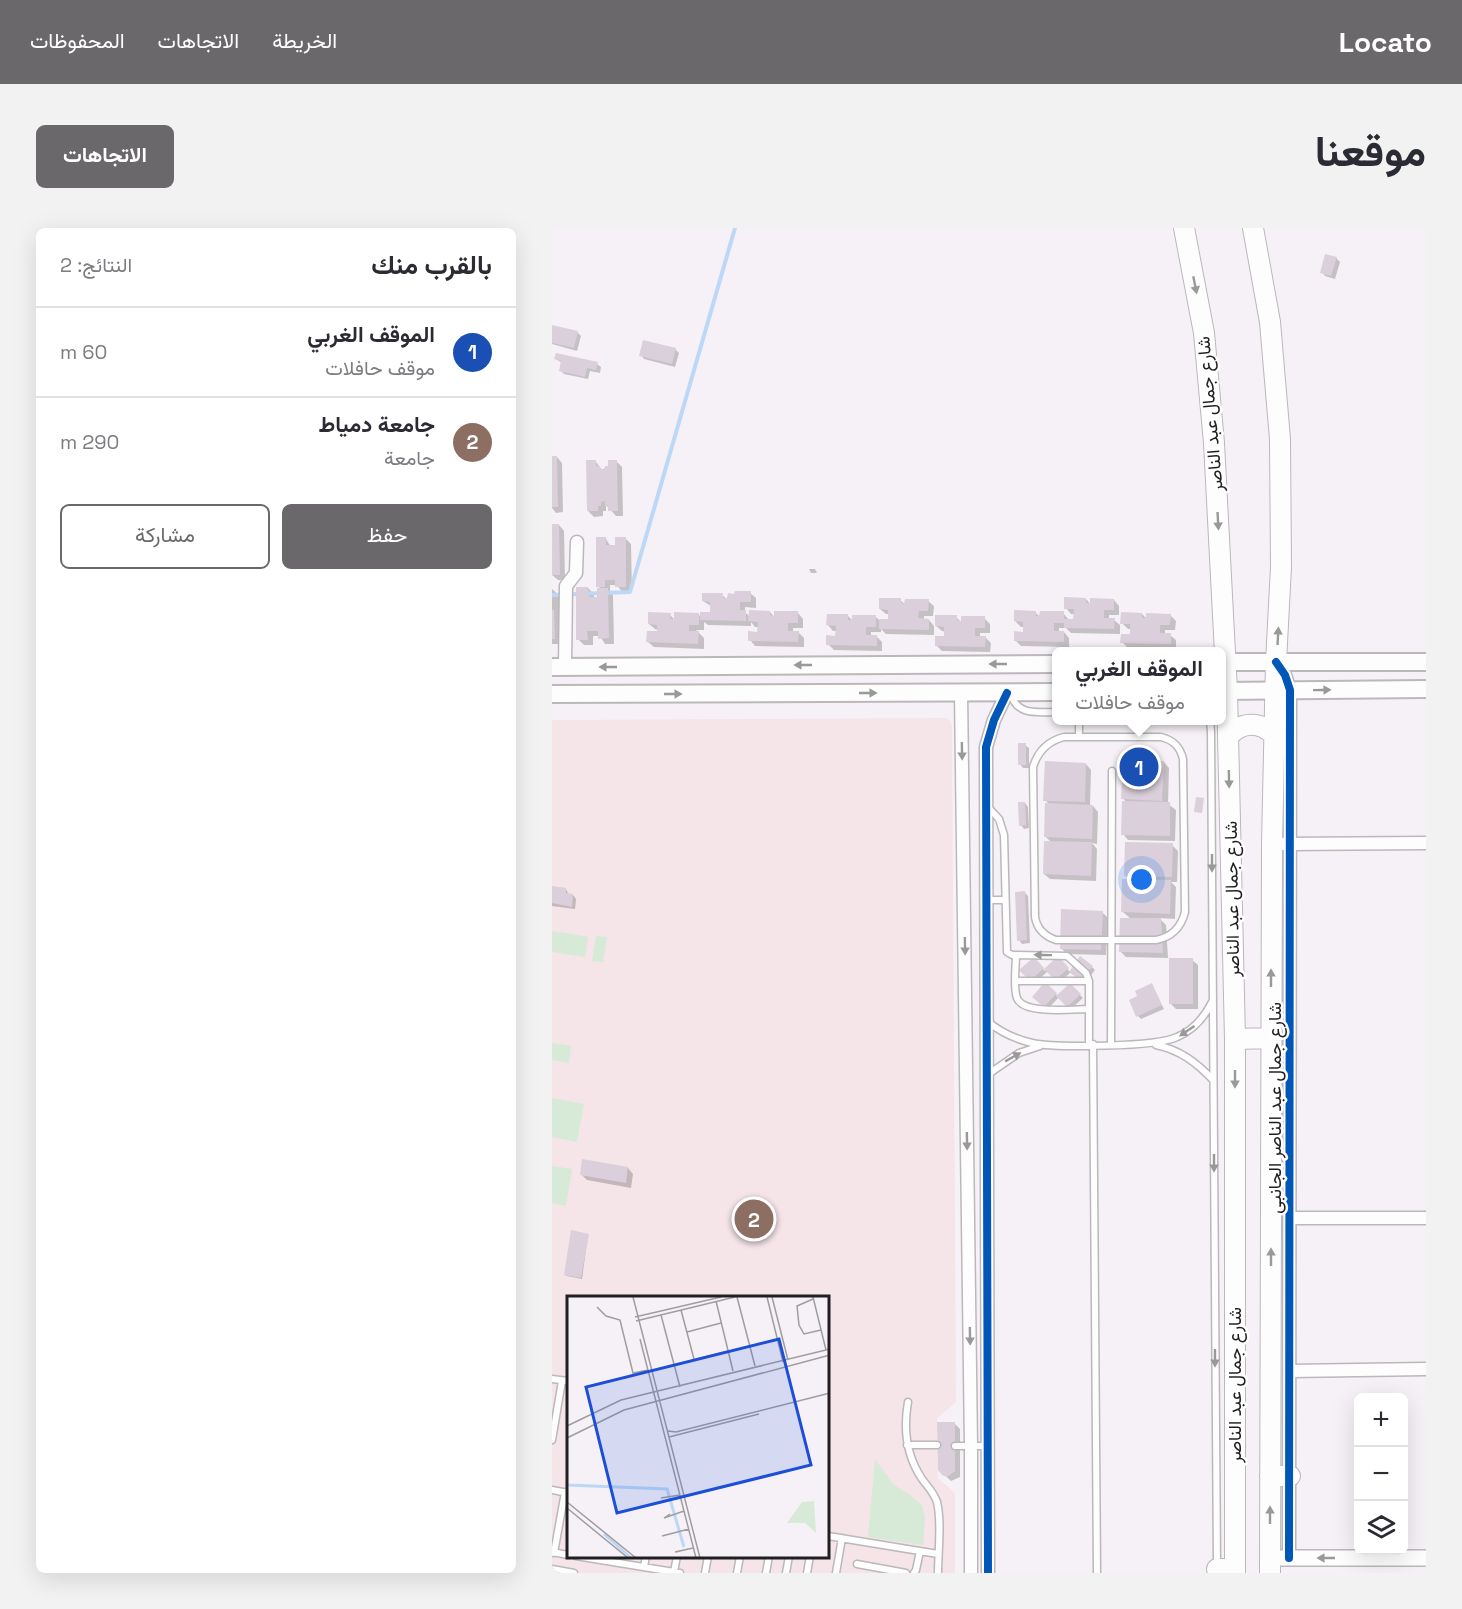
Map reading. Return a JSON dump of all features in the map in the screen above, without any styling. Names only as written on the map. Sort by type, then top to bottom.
[{"type":"main road","name":"شارع جمال عبد الناصر","points":[[1184,228],[1204,333],[1214,443],[1222,647]]},
{"type":"main road","name":"شارع جمال عبد الناصر","points":[[1253,228],[1270,322],[1280,439],[1281,567],[1276,662],[1283,690],[1274,735],[1281,844],[1271,1038],[1281,1115],[1281,1301],[1270,1476],[1277,1563]]},
{"type":"main road","points":[[1226,662],[1426,662]]},
{"type":"main road","points":[[559,667],[1052,664]]},
{"type":"main road","points":[[1226,691],[1426,689]]},
{"type":"main road","points":[[552,694],[1052,692]]},
{"type":"main road","points":[[1228,737],[1237,728],[1254,724],[1265,727],[1274,735]]},
{"type":"main road","name":"شارع جمال عبد الناصر","points":[[1223,725],[1228,737],[1235,1039],[1226,1571]]},
{"type":"main road","points":[[1235,1039],[1271,1038]]},
{"type":"main road","points":[[1270,1476],[1290,1476]]},
{"type":"street","points":[[559,667],[566,586],[576,573],[577,542]]},
{"type":"street","name":"شارع جمال عبد الناصر الجانبى","points":[[1277,1563],[1290,1476],[1290,1371],[1281,1301],[1290,1218],[1281,1115],[1283,690]]},
{"type":"street","points":[[961,693],[971,1573]]},
{"type":"street","points":[[988,1573],[986,747],[994,720],[1009,693]]},
{"type":"street","points":[[1281,844],[1426,843]]},
{"type":"street","points":[[1290,1218],[1426,1218]]},
{"type":"street","points":[[1290,1371],[1426,1369]]},
{"type":"street","points":[[1277,1563],[1426,1558]]},
{"type":"lane","points":[[1009,693],[1015,705],[1025,712],[1052,712]]},
{"type":"lane","points":[[1079,725],[1079,737]]},
{"type":"lane","points":[[1220,725],[1213,1080],[1226,1571]]},
{"type":"lane","points":[[1064,737],[1167,738],[1178,746],[1183,759],[1185,906],[1183,919],[1176,930],[1161,939],[1112,940],[1051,938],[1038,927],[1035,917],[1033,767],[1038,755],[1052,741],[1064,737]]},
{"type":"lane","points":[[1112,771],[1112,1044]]},
{"type":"lane","points":[[985,805],[995,813],[1004,830],[1006,949],[1009,954],[1016,955],[1067,956],[1086,973],[1089,981],[1096,1573]]},
{"type":"lane","points":[[986,900],[1005,900]]},
{"type":"lane","points":[[1016,955],[1016,997],[1019,1002],[1028,1008],[1089,1009]]},
{"type":"lane","points":[[1016,981],[1089,981]]},
{"type":"lane","points":[[986,1021],[1013,1037],[1044,1045],[1163,1042],[1188,1032],[1207,1012],[1213,1000]]},
{"type":"lane","points":[[1149,1043],[1185,1055],[1213,1080]]},
{"type":"lane","points":[[986,1076],[1019,1053],[1044,1045]]},
{"type":"lane","points":[[552,1379],[565,1381],[555,1407],[552,1440]]},
{"type":"lane","points":[[908,1402],[905,1431],[907,1445],[916,1469],[932,1491],[937,1504],[938,1573]]},
{"type":"lane","points":[[907,1445],[938,1445]]},
{"type":"lane","points":[[955,1446],[987,1446]]},
{"type":"lane","points":[[552,1490],[567,1492],[553,1552]]},
{"type":"lane","points":[[830,1536],[938,1554]]},
{"type":"lane","points":[[836,1573],[842,1538]]},
{"type":"lane","points":[[914,1573],[920,1551]]},
{"type":"lane","points":[[596,1558],[611,1559],[677,1573]]},
{"type":"lane","points":[[644,1567],[646,1558]]},
{"type":"lane","points":[[705,1573],[708,1558]]},
{"type":"lane","points":[[737,1573],[740,1558]]},
{"type":"lane","points":[[766,1573],[769,1558]]},
{"type":"lane","points":[[786,1573],[789,1558]]},
{"type":"lane","points":[[807,1573],[810,1558]]},
{"type":"lane","points":[[857,1564],[906,1573]]},
{"type":"lane","points":[[552,1569],[574,1573]]},
{"type":"shaded area","points":[[948,719],[952,726],[956,1402],[937,1418],[938,1478],[955,1493],[955,1573],[552,1573],[552,720]]},
{"type":"green space","points":[[552,931],[588,937],[585,957],[552,952]]},
{"type":"green space","points":[[596,936],[607,937],[603,962],[592,961]]},
{"type":"green space","points":[[552,1043],[571,1046],[569,1063],[552,1060]]},
{"type":"green space","points":[[552,1098],[584,1104],[577,1142],[552,1137]]},
{"type":"green space","points":[[552,1166],[572,1169],[566,1206],[552,1203]]},
{"type":"green space","points":[[875,1459],[893,1484],[922,1506],[925,1517],[923,1545],[868,1537]]},
{"type":"building","points":[[1325,254],[1337,257],[1331,276],[1320,273]]},
{"type":"building","points":[[552,325],[578,331],[574,348],[552,343]]},
{"type":"building","points":[[643,340],[676,348],[672,364],[639,356]]},
{"type":"building","points":[[556,353],[598,362],[596,370],[587,368],[585,377],[559,371],[561,361],[554,359]]},
{"type":"building","points":[[552,456],[557,456],[558,507],[552,507]]},
{"type":"building","points":[[586,460],[596,460],[596,466],[605,469],[605,466],[608,466],[608,460],[617,460],[618,511],[608,511],[605,501],[598,506],[598,511],[587,511]]},
{"type":"building","points":[[552,524],[559,524],[560,575],[552,575]]},
{"type":"building","points":[[596,537],[606,537],[606,545],[615,545],[615,537],[626,537],[626,587],[615,587],[615,580],[605,580],[605,587],[596,587]]},
{"type":"building","points":[[576,587],[588,587],[589,597],[597,597],[597,588],[608,588],[609,638],[598,639],[598,631],[587,631],[588,640],[576,640]]},
{"type":"building","points":[[735,591],[751,591],[751,602],[740,602],[740,610],[746,610],[746,621],[700,620],[700,612],[710,612],[710,602],[702,601],[702,593],[723,593],[723,598],[727,598],[728,593],[734,594]]},
{"type":"building","points":[[1064,597],[1086,598],[1086,603],[1090,603],[1090,598],[1114,599],[1114,610],[1104,610],[1104,618],[1115,618],[1114,629],[1064,628],[1064,623],[1054,623],[1054,631],[1064,631],[1064,642],[1014,641],[1014,631],[1023,632],[1023,622],[1014,621],[1014,610],[1036,611],[1036,616],[1039,616],[1040,611],[1064,611],[1064,619],[1073,619],[1074,609],[1064,609]]},
{"type":"building","points":[[879,598],[901,598],[901,603],[904,604],[905,599],[929,599],[928,611],[919,611],[918,618],[929,619],[929,630],[879,629],[879,619],[888,619],[888,610],[879,609]]},
{"type":"building","points":[[552,610],[554,610],[555,639],[552,639]]},
{"type":"building","points":[[749,610],[770,611],[770,615],[774,616],[774,611],[798,611],[798,623],[788,623],[788,631],[799,631],[798,642],[748,641],[748,631],[757,632],[758,622],[748,621]]},
{"type":"building","points":[[648,612],[671,613],[670,619],[674,619],[674,612],[699,613],[699,625],[689,625],[689,631],[699,631],[698,644],[646,642],[647,631],[657,631],[657,625],[648,624]]},
{"type":"building","points":[[1121,612],[1142,613],[1142,618],[1146,618],[1146,613],[1171,614],[1170,625],[1160,625],[1160,633],[1171,633],[1171,644],[1120,643],[1121,634],[1130,634],[1130,624],[1120,624]]},
{"type":"building","points":[[827,614],[848,614],[848,620],[852,620],[852,615],[876,615],[876,627],[866,627],[866,635],[877,635],[877,646],[826,645],[826,635],[835,636],[836,626],[826,625]]},
{"type":"building","points":[[935,615],[957,615],[957,620],[961,621],[961,616],[985,616],[985,628],[975,628],[975,636],[986,636],[985,647],[935,646],[935,636],[944,636],[944,627],[935,626]]},
{"type":"building","points":[[1018,743],[1026,743],[1026,765],[1018,765]]},
{"type":"building","points":[[1123,759],[1164,761],[1162,801],[1121,799]]},
{"type":"building","points":[[1045,761],[1086,763],[1085,802],[1043,801]]},
{"type":"building","points":[[1196,797],[1204,798],[1202,813],[1194,812]]},
{"type":"building","points":[[1122,801],[1170,802],[1170,836],[1121,835]]},
{"type":"building","points":[[1018,802],[1025,802],[1026,825],[1019,826]]},
{"type":"building","points":[[1045,803],[1093,805],[1092,839],[1044,837]]},
{"type":"building","points":[[1044,841],[1092,842],[1091,876],[1043,874]]},
{"type":"building","points":[[1125,842],[1173,843],[1172,877],[1124,876]]},
{"type":"building","points":[[1122,879],[1171,880],[1170,914],[1121,912]]},
{"type":"building","points":[[552,886],[566,888],[566,893],[573,894],[572,907],[552,903]]},
{"type":"building","points":[[1025,891],[1027,940],[1017,941],[1015,892]]},
{"type":"building","points":[[1061,909],[1103,911],[1101,950],[1060,949]]},
{"type":"building","points":[[1120,918],[1161,918],[1163,953],[1119,952]]},
{"type":"building","points":[[1058,956],[1069,968],[1055,980],[1044,969]]},
{"type":"building","points":[[1080,956],[1093,966],[1081,981],[1069,972]]},
{"type":"building","points":[[1034,957],[1044,968],[1030,981],[1019,970]]},
{"type":"building","points":[[1169,958],[1193,958],[1193,1004],[1169,1004]]},
{"type":"building","points":[[1045,982],[1057,993],[1044,1007],[1032,997]]},
{"type":"building","points":[[1070,983],[1081,994],[1067,1007],[1056,996]]},
{"type":"building","points":[[1152,983],[1162,1005],[1136,1017],[1129,1000],[1137,996],[1135,991]]},
{"type":"building","points":[[582,1159],[628,1167],[626,1183],[580,1175]]},
{"type":"building","points":[[571,1230],[589,1234],[581,1278],[564,1275]]},
{"type":"building","points":[[937,1422],[955,1422],[955,1471],[947,1477],[938,1470]]},
{"type":"waterway","points":[[552,595],[630,592],[735,228]]},
{"type":"cycle path","points":[[1276,662],[1285,675],[1290,690],[1289,1558]]},
{"type":"cycle path","points":[[988,1573],[986,747],[994,720],[1007,693]]},
{"type":"place","name":"الموقف الغربي","points":[[1139,767]]},
{"type":"place","name":"جامعة دمياط","points":[[754,1219]]}]
